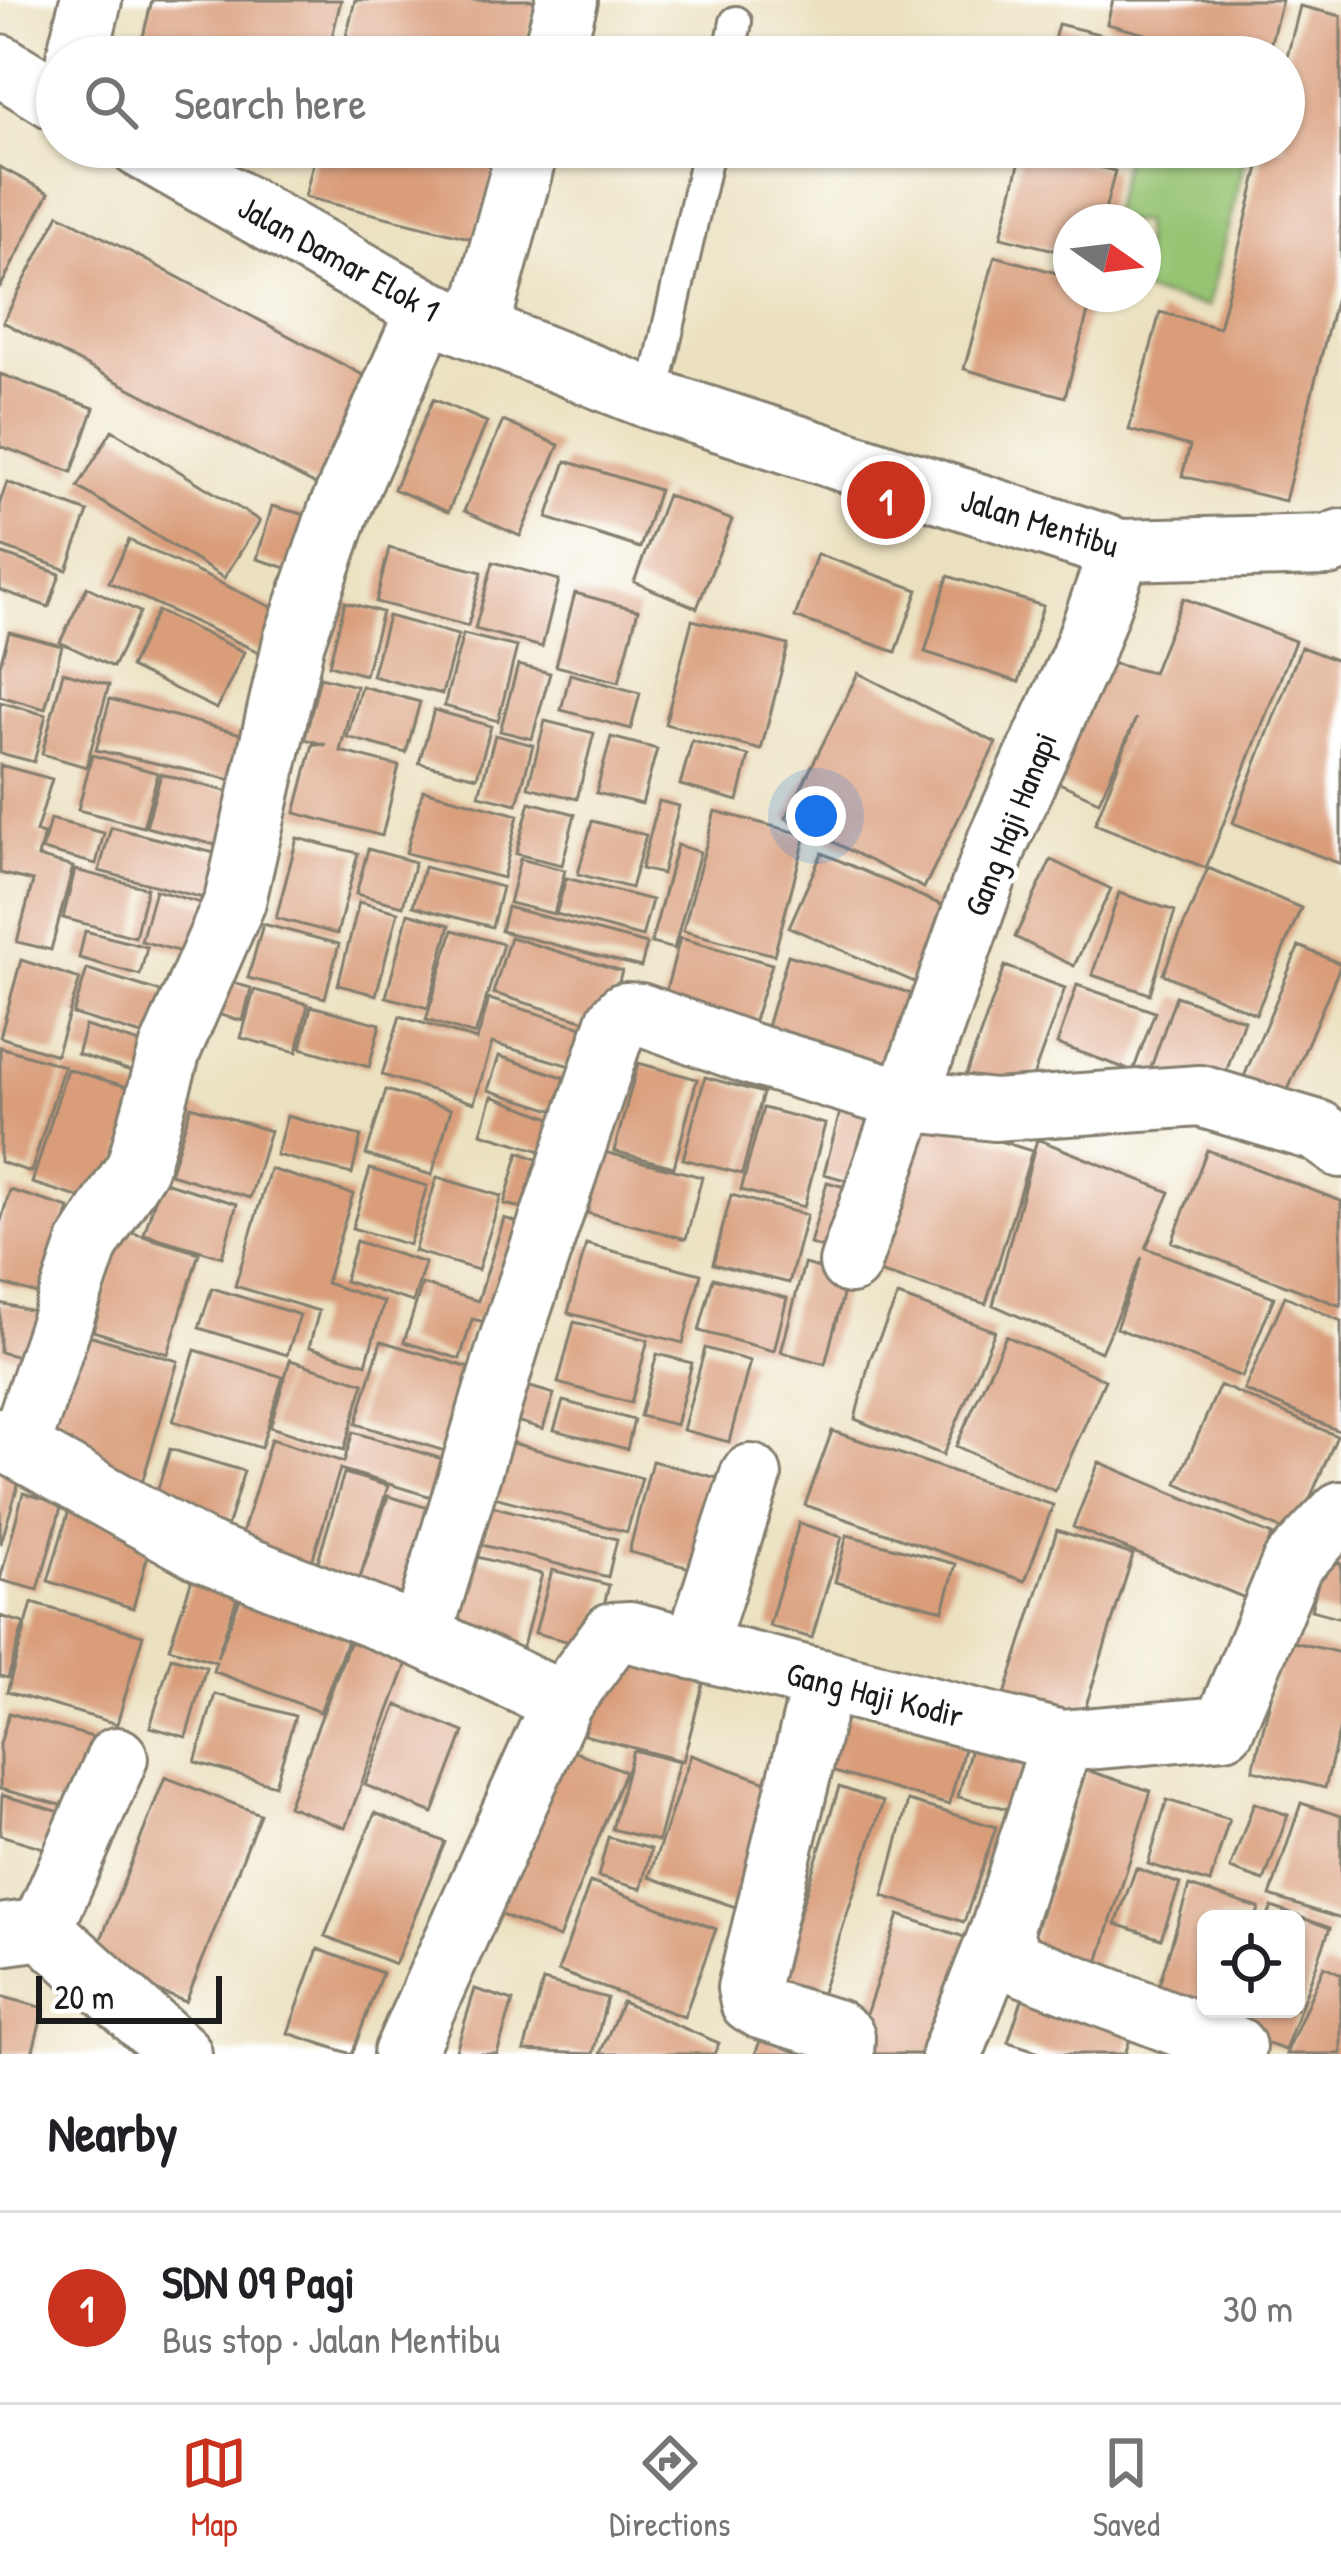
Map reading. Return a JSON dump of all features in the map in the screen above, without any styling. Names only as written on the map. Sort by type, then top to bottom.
[{"type":"street","points":[[82,36],[91,0]]},
{"type":"street","points":[[558,36],[567,0]]},
{"type":"street","points":[[0,65],[36,87]]},
{"type":"street","name":"Jalan Damar Elok 1","points":[[178,168],[452,320]]},
{"type":"street","points":[[404,2054],[562,1702],[421,1636],[201,1550],[10,1443],[88,1244],[136,1167],[170,1050],[235,901],[294,640],[338,513],[452,320],[519,168]]},
{"type":"street","name":"Jalan Mentibu","points":[[452,320],[652,398],[1120,550],[1328,545],[1341,540]]},
{"type":"street","name":"Gang Haji Hanapi","points":[[850,1263],[998,842],[1081,658],[1120,550]]},
{"type":"street","points":[[421,1636],[511,1337],[617,1022],[625,1013],[906,1100],[994,1110],[1200,1096],[1318,1131],[1341,1147]]},
{"type":"street","points":[[695,1648],[752,1475]]},
{"type":"street","name":"Gang Haji Kodir","points":[[562,1702],[613,1633],[630,1632],[1062,1741],[1224,1727],[1292,1564],[1341,1512]]},
{"type":"street","points":[[823,1680],[748,1988],[751,2002],[763,2009],[835,2030],[844,2037],[843,2054]]},
{"type":"street","points":[[952,2054],[1001,1930],[1062,1741]]},
{"type":"street","points":[[117,1758],[21,1932],[181,2054]]},
{"type":"street","points":[[1001,1930],[1011,1961],[1235,2047]]},
{"type":"lane","points":[[733,36],[736,22]]},
{"type":"lane","points":[[652,398],[704,168]]},
{"type":"green space","points":[[1122,168],[1243,168],[1208,307],[1161,296],[1161,204],[1113,204]]},
{"type":"building","points":[[152,0],[341,0],[332,36],[143,36]]},
{"type":"building","points":[[355,0],[538,0],[529,36],[346,36]]},
{"type":"building","points":[[1113,0],[1282,0],[1273,36],[1152,36],[1107,24]]},
{"type":"building","points":[[1300,6],[1341,16],[1341,277],[1285,501],[1182,476],[1190,446],[1129,430],[1160,312],[1219,328],[1259,168],[1305,168],[1305,36],[1292,36]]},
{"type":"building","points":[[1058,24],[1107,36],[1055,36]]},
{"type":"building","points":[[0,167],[49,193],[0,288]]},
{"type":"building","points":[[312,168],[496,168],[477,240],[305,197]]},
{"type":"building","points":[[1018,168],[1115,171],[1107,204],[1053,204],[1053,250],[1001,237]]},
{"type":"building","points":[[59,214],[391,390],[337,496],[3,322]]},
{"type":"building","points":[[995,256],[1053,272],[1053,312],[1088,312],[1065,397],[964,369]]},
{"type":"building","points":[[0,374],[94,408],[72,472],[0,446]]},
{"type":"building","points":[[433,399],[487,422],[448,512],[394,489]]},
{"type":"building","points":[[503,421],[559,445],[520,536],[464,511]]},
{"type":"building","points":[[112,430],[260,521],[224,578],[78,487]]},
{"type":"building","points":[[566,461],[659,490],[640,548],[547,518]]},
{"type":"building","points":[[7,482],[88,512],[67,570],[0,546],[0,502]]},
{"type":"building","points":[[667,495],[732,520],[697,608],[634,582]]},
{"type":"building","points":[[272,506],[325,520],[310,575],[257,559]]},
{"type":"building","points":[[129,540],[295,618],[276,660],[109,582]]},
{"type":"building","points":[[389,548],[482,572],[468,626],[376,602]]},
{"type":"building","points":[[0,553],[60,574],[49,607],[0,590]]},
{"type":"building","points":[[817,554],[918,590],[896,652],[795,617]]},
{"type":"building","points":[[493,562],[559,580],[542,647],[475,629]]},
{"type":"building","points":[[948,576],[1043,606],[1019,682],[925,652]]},
{"type":"building","points":[[87,587],[140,612],[113,667],[60,642]]},
{"type":"building","points":[[575,593],[638,610],[619,682],[556,666]]},
{"type":"building","points":[[1183,598],[1295,641],[1206,868],[1095,824],[1136,718],[1099,801],[1044,776],[1096,660],[1153,673]]},
{"type":"building","points":[[345,602],[382,612],[365,675],[329,665]]},
{"type":"building","points":[[157,611],[244,652],[217,709],[130,667]]},
{"type":"building","points":[[388,616],[458,635],[442,694],[372,676]]},
{"type":"building","points":[[692,620],[788,645],[761,750],[665,724]]},
{"type":"building","points":[[9,632],[62,646],[45,709],[0,696],[0,665]]},
{"type":"building","points":[[463,634],[517,647],[498,721],[444,706]]},
{"type":"building","points":[[1301,647],[1341,662],[1341,864],[1233,823]]},
{"type":"building","points":[[518,665],[550,673],[532,739],[500,731]]},
{"type":"building","points":[[63,672],[109,685],[86,767],[42,754]]},
{"type":"building","points":[[858,673],[996,743],[924,888],[786,818]]},
{"type":"building","points":[[570,674],[640,693],[631,729],[561,710]]},
{"type":"building","points":[[320,677],[356,686],[340,751],[399,766],[382,836],[295,813],[313,744],[326,745],[305,739]]},
{"type":"building","points":[[361,686],[420,702],[406,753],[347,737]]},
{"type":"building","points":[[110,699],[264,740],[255,785],[96,750]]},
{"type":"building","points":[[0,702],[46,715],[34,762],[0,753]]},
{"type":"building","points":[[434,710],[491,726],[477,777],[419,763]]},
{"type":"building","points":[[545,721],[594,733],[577,799],[528,787]]},
{"type":"building","points":[[495,735],[533,745],[517,804],[479,795]]},
{"type":"building","points":[[611,737],[657,749],[642,804],[596,793]]},
{"type":"building","points":[[692,741],[749,756],[738,801],[680,785]]},
{"type":"building","points":[[92,755],[158,773],[143,827],[78,810]]},
{"type":"building","points":[[0,765],[52,779],[36,832],[44,834],[38,857],[73,867],[51,950],[17,942],[33,881],[0,873]]},
{"type":"building","points":[[161,774],[256,799],[242,852],[146,827]]},
{"type":"building","points":[[423,790],[518,815],[503,878],[406,853]]},
{"type":"building","points":[[659,801],[679,806],[662,874],[641,869]]},
{"type":"building","points":[[530,802],[575,814],[562,865],[516,854]]},
{"type":"building","points":[[715,811],[806,835],[774,955],[683,931]]},
{"type":"building","points":[[50,819],[104,833],[96,864],[42,850]]},
{"type":"building","points":[[592,821],[646,835],[631,888],[578,874]]},
{"type":"building","points":[[111,827],[238,859],[226,904],[99,871]]},
{"type":"building","points":[[297,838],[358,853],[337,934],[276,918]]},
{"type":"building","points":[[677,845],[700,852],[674,949],[651,943]]},
{"type":"building","points":[[368,849],[415,862],[403,906],[356,894]]},
{"type":"building","points":[[822,853],[967,916],[935,991],[789,927]]},
{"type":"building","points":[[520,859],[565,870],[554,914],[509,903]]},
{"type":"building","points":[[1051,860],[1111,889],[1074,966],[1015,937]]},
{"type":"building","points":[[424,867],[502,887],[492,927],[413,906]]},
{"type":"building","points":[[1208,868],[1301,908],[1256,1014],[1163,974]]},
{"type":"building","points":[[75,870],[147,888],[135,937],[63,918]]},
{"type":"building","points":[[566,878],[652,900],[642,937],[556,914]]},
{"type":"building","points":[[155,890],[208,905],[196,956],[141,941]]},
{"type":"building","points":[[1119,893],[1175,911],[1150,994],[1092,975]]},
{"type":"building","points":[[359,902],[398,912],[376,995],[338,985]]},
{"type":"building","points":[[507,907],[647,944],[641,967],[501,931]]},
{"type":"building","points":[[408,913],[450,925],[428,1008],[386,997]]},
{"type":"building","points":[[263,924],[339,944],[325,998],[248,978]]},
{"type":"building","points":[[453,930],[503,944],[475,1035],[426,1020]]},
{"type":"building","points":[[85,931],[147,947],[140,975],[79,958]]},
{"type":"building","points":[[510,937],[622,971],[605,1027],[493,993]]},
{"type":"building","points":[[680,938],[772,964],[749,1036],[659,1017]]},
{"type":"building","points":[[1299,946],[1341,964],[1277,1116],[1235,1098]]},
{"type":"building","points":[[788,955],[932,1000],[905,1087],[762,1044]]},
{"type":"building","points":[[21,960],[80,979],[56,1055],[0,1037]]},
{"type":"building","points":[[1005,966],[1065,988],[1026,1096],[966,1074]]},
{"type":"building","points":[[87,969],[181,998],[168,1043],[73,1014]]},
{"type":"building","points":[[206,975],[251,988],[243,1021],[197,1009]]},
{"type":"building","points":[[1077,985],[1155,1012],[1133,1071],[1057,1044]]},
{"type":"building","points":[[254,990],[308,1004],[297,1052],[241,1038]]},
{"type":"building","points":[[1176,996],[1244,1020],[1217,1099],[1148,1076]]},
{"type":"building","points":[[489,999],[599,1032],[587,1071],[492,1043],[474,1103],[382,1075],[400,1016],[477,1040]]},
{"type":"building","points":[[311,1006],[380,1024],[369,1067],[301,1048]]},
{"type":"building","points":[[85,1026],[162,1050],[154,1078],[77,1054]]},
{"type":"building","points":[[0,1047],[64,1066],[31,1172],[0,1162]]},
{"type":"building","points":[[499,1056],[584,1084],[572,1116],[488,1090]]},
{"type":"building","points":[[638,1063],[697,1079],[674,1167],[614,1151]]},
{"type":"building","points":[[67,1069],[142,1091],[107,1206],[32,1183]]},
{"type":"building","points":[[705,1077],[763,1093],[742,1174],[683,1159]]},
{"type":"building","points":[[386,1090],[451,1109],[432,1175],[366,1155]]},
{"type":"building","points":[[492,1096],[575,1127],[564,1158],[481,1133]]},
{"type":"building","points":[[842,1104],[881,1115],[863,1185],[824,1174]]},
{"type":"building","points":[[191,1106],[270,1131],[250,1198],[170,1174]]},
{"type":"building","points":[[763,1108],[825,1124],[804,1207],[741,1190]]},
{"type":"building","points":[[904,1112],[1032,1151],[986,1304],[858,1266]]},
{"type":"building","points":[[287,1116],[361,1136],[352,1174],[276,1155]]},
{"type":"building","points":[[1037,1139],[1170,1192],[1146,1248],[1274,1297],[1242,1377],[1116,1328],[1142,1257],[1101,1352],[993,1305]]},
{"type":"building","points":[[1207,1150],[1341,1201],[1341,1306],[1172,1242]]},
{"type":"building","points":[[519,1152],[556,1167],[542,1212],[504,1204]]},
{"type":"building","points":[[604,1152],[702,1177],[686,1239],[587,1213]]},
{"type":"building","points":[[270,1169],[353,1194],[326,1283],[384,1302],[366,1364],[309,1347],[319,1311],[235,1286]]},
{"type":"building","points":[[370,1169],[427,1186],[409,1245],[352,1228]]},
{"type":"building","points":[[437,1177],[501,1196],[478,1270],[414,1251]]},
{"type":"building","points":[[161,1181],[237,1204],[222,1257],[144,1234]]},
{"type":"building","points":[[827,1182],[859,1191],[844,1254],[810,1244]]},
{"type":"building","points":[[10,1190],[69,1208],[43,1296],[0,1283],[0,1224]]},
{"type":"building","points":[[731,1195],[807,1215],[789,1283],[713,1264]]},
{"type":"building","points":[[504,1218],[536,1229],[508,1327],[472,1319],[460,1359],[404,1342],[422,1284],[478,1301]]},
{"type":"building","points":[[123,1230],[199,1253],[168,1354],[93,1331]]},
{"type":"building","points":[[356,1241],[425,1263],[413,1302],[344,1281]]},
{"type":"building","points":[[586,1244],[701,1274],[683,1343],[568,1313]]},
{"type":"building","points":[[804,1264],[848,1276],[825,1364],[781,1352]]},
{"type":"building","points":[[713,1278],[787,1298],[774,1351],[699,1331]]},
{"type":"building","points":[[212,1288],[300,1315],[287,1355],[199,1328]]},
{"type":"building","points":[[898,1296],[995,1331],[943,1455],[855,1419],[870,1359]]},
{"type":"building","points":[[1285,1296],[1341,1321],[1341,1432],[1244,1390]]},
{"type":"building","points":[[0,1303],[41,1313],[30,1360],[0,1352]]},
{"type":"building","points":[[574,1322],[648,1340],[631,1403],[558,1383]]},
{"type":"building","points":[[74,1331],[178,1361],[142,1483],[38,1453]]},
{"type":"building","points":[[1006,1336],[1105,1380],[1055,1491],[956,1446]]},
{"type":"building","points":[[381,1341],[486,1373],[461,1456],[356,1424]]},
{"type":"building","points":[[705,1348],[750,1361],[729,1442],[683,1430]]},
{"type":"building","points":[[195,1350],[283,1377],[261,1448],[173,1421]]},
{"type":"building","points":[[657,1354],[692,1363],[676,1425],[640,1416]]},
{"type":"building","points":[[290,1360],[364,1383],[344,1450],[270,1427]]},
{"type":"building","points":[[503,1379],[554,1394],[543,1429],[493,1414]]},
{"type":"building","points":[[1220,1385],[1337,1436],[1294,1535],[1177,1483]]},
{"type":"building","points":[[563,1401],[634,1420],[627,1449],[554,1430]]},
{"type":"building","points":[[832,1431],[1053,1505],[1025,1581],[805,1505]]},
{"type":"building","points":[[353,1432],[469,1467],[458,1505],[340,1469],[307,1578],[235,1557],[271,1439],[344,1462]]},
{"type":"building","points":[[505,1441],[642,1478],[627,1532],[490,1496]]},
{"type":"building","points":[[170,1449],[244,1471],[225,1534],[151,1512]]},
{"type":"building","points":[[652,1461],[733,1482],[709,1573],[629,1552]]},
{"type":"building","points":[[1099,1462],[1272,1535],[1245,1598],[1073,1527]]},
{"type":"building","points":[[0,1469],[21,1475],[1,1543],[0,1543]]},
{"type":"building","points":[[344,1473],[388,1486],[359,1581],[388,1496],[442,1512],[412,1613],[310,1588]]},
{"type":"building","points":[[23,1493],[62,1504],[38,1590],[0,1580]]},
{"type":"building","points":[[492,1506],[617,1539],[608,1577],[482,1545]]},
{"type":"building","points":[[69,1510],[153,1537],[133,1608],[48,1581]]},
{"type":"building","points":[[799,1523],[842,1537],[812,1638],[769,1626]]},
{"type":"building","points":[[1057,1530],[1133,1555],[1079,1728],[1002,1704]]},
{"type":"building","points":[[847,1535],[956,1564],[943,1610],[835,1582]]},
{"type":"building","points":[[466,1554],[542,1574],[520,1658],[444,1638]]},
{"type":"building","points":[[1324,1560],[1341,1564],[1341,1618],[1311,1610]]},
{"type":"building","points":[[195,1570],[241,1586],[217,1657],[244,1589],[351,1630],[320,1712],[213,1671],[216,1662],[169,1648]]},
{"type":"building","points":[[552,1570],[609,1585],[593,1648],[535,1633]]},
{"type":"building","points":[[32,1603],[143,1635],[117,1724],[7,1692]]},
{"type":"building","points":[[0,1616],[24,1623],[8,1678],[0,1676]]},
{"type":"building","points":[[354,1630],[411,1652],[345,1828],[288,1806]]},
{"type":"building","points":[[1285,1640],[1341,1653],[1341,1723],[1325,1788],[1253,1770]]},
{"type":"building","points":[[606,1652],[705,1677],[683,1761],[584,1735]]},
{"type":"building","points":[[171,1657],[206,1667],[186,1737],[150,1727]]},
{"type":"building","points":[[215,1694],[295,1716],[275,1785],[195,1762]]},
{"type":"building","points":[[397,1705],[464,1732],[433,1813],[365,1785]]},
{"type":"building","points":[[824,1710],[965,1745],[949,1805],[810,1765]]},
{"type":"building","points":[[9,1713],[96,1738],[76,1809],[0,1789],[0,1744]]},
{"type":"building","points":[[563,1747],[625,1771],[559,1938],[497,1913]]},
{"type":"building","points":[[971,1748],[1046,1769],[1029,1814],[958,1797]]},
{"type":"building","points":[[633,1750],[679,1762],[658,1841],[612,1829]]},
{"type":"building","points":[[691,1755],[792,1791],[750,1912],[649,1877]]},
{"type":"building","points":[[1086,1770],[1151,1791],[1092,1982],[1026,1960]]},
{"type":"building","points":[[165,1777],[260,1814],[186,2002],[91,1965]]},
{"type":"building","points":[[839,1787],[883,1802],[813,2020],[771,2004]]},
{"type":"building","points":[[2,1795],[81,1818],[70,1856],[0,1835]]},
{"type":"building","points":[[1167,1800],[1229,1819],[1210,1883],[1148,1864]]},
{"type":"building","points":[[908,1801],[996,1827],[964,1922],[883,1896]]},
{"type":"building","points":[[1254,1803],[1288,1815],[1264,1881],[1230,1869]]},
{"type":"building","points":[[1301,1803],[1341,1816],[1341,1919],[1270,1896]]},
{"type":"building","points":[[375,1813],[445,1842],[395,1964],[325,1936]]},
{"type":"building","points":[[608,1837],[651,1849],[641,1889],[598,1877]]},
{"type":"building","points":[[1136,1868],[1180,1884],[1161,1939],[1116,1924]]},
{"type":"building","points":[[590,1882],[716,1929],[684,2017],[558,1971]]},
{"type":"building","points":[[1189,1886],[1259,1908],[1197,1910],[1197,2018],[1225,2018],[1219,2037],[1151,2011]]},
{"type":"building","points":[[899,1915],[976,1941],[943,2054],[853,2054]]},
{"type":"building","points":[[1305,1919],[1330,1928],[1305,1996]]},
{"type":"building","points":[[318,1949],[382,1973],[352,2054],[288,2033]]},
{"type":"building","points":[[1324,1966],[1341,1974],[1341,2054],[1286,2054]]},
{"type":"building","points":[[543,1981],[607,1998],[593,2054],[524,2051]]},
{"type":"building","points":[[475,1989],[513,2001],[497,2054],[455,2054]]},
{"type":"building","points":[[1025,1991],[1134,2028],[1125,2054],[1046,2054],[1008,2042]]},
{"type":"building","points":[[0,1996],[44,2008],[32,2054],[0,2054]]},
{"type":"building","points":[[622,2002],[719,2043],[714,2054],[600,2054]]},
{"type":"building","points":[[1231,2018],[1297,2018],[1285,2050],[1227,2029]]},
{"type":"building","points":[[762,2036],[802,2054],[755,2054]]},
{"type":"place","name":"SDN 09 Pagi","points":[[886,500]]}]
